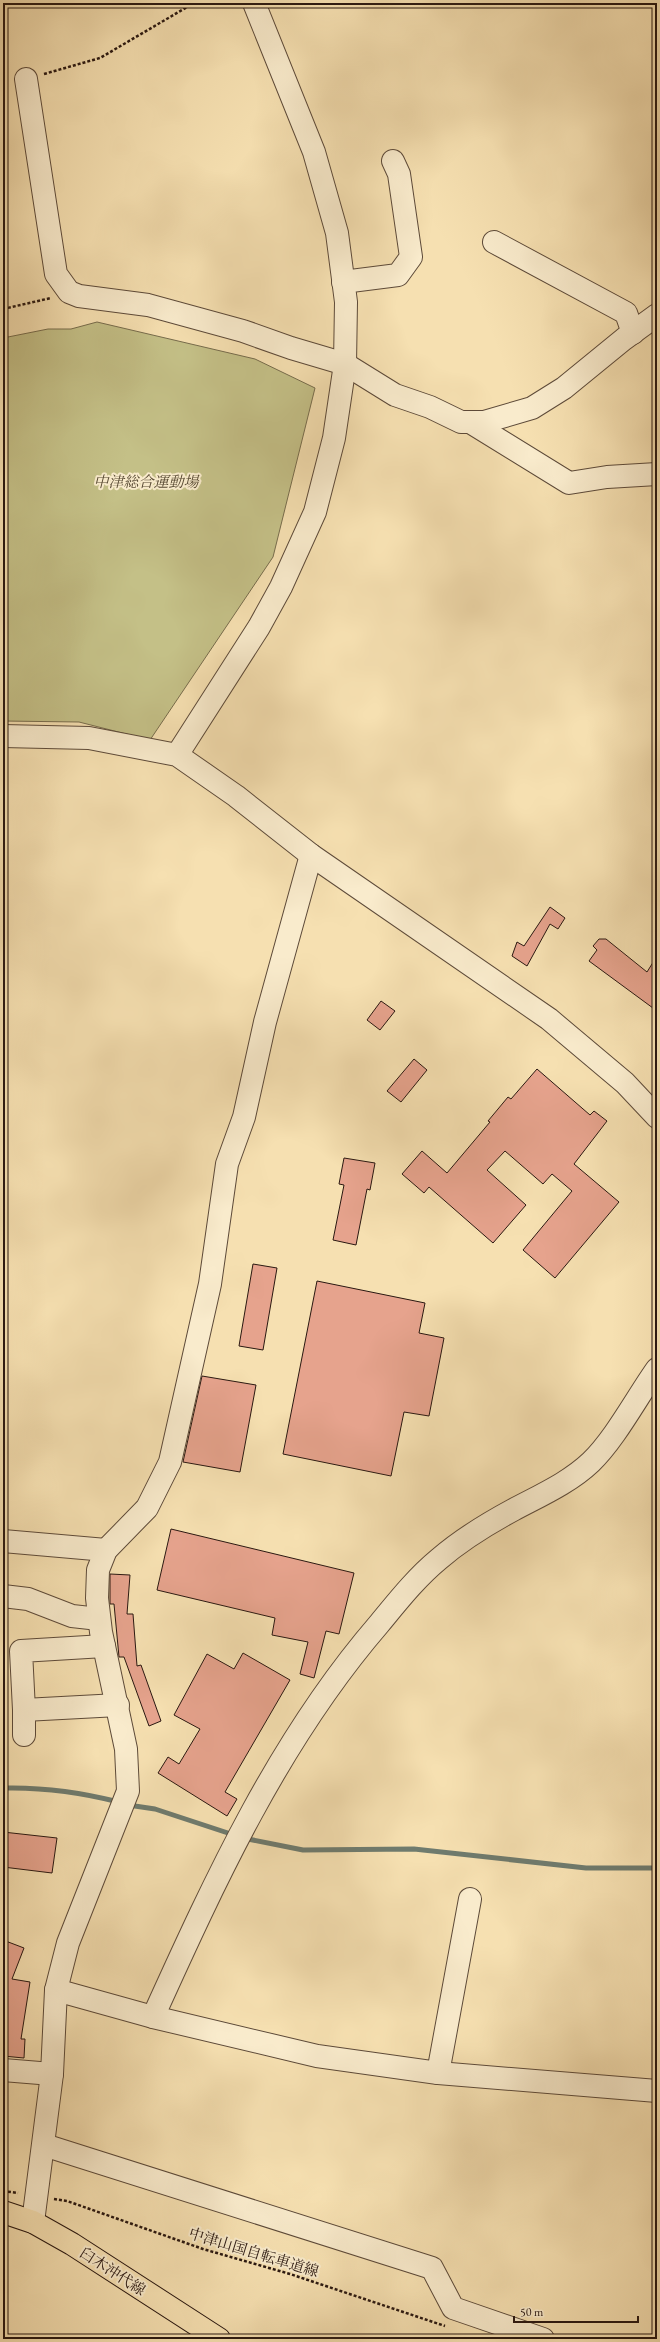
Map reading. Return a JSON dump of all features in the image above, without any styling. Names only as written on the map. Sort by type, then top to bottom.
[{"type":"main road","name":"臼木沖代線","points":[[3,2212],[33,2222],[72,2244],[219,2339]]},
{"type":"street","points":[[177,755],[259,627],[281,587],[315,512],[334,438],[345,364],[346,302],[337,233],[314,152],[254,3]]},
{"type":"street","points":[[26,79],[56,274],[69,292],[79,296],[148,305],[189,316],[345,364],[395,395],[430,407],[461,422],[484,422],[532,408],[564,388],[632,333],[657,315]]},
{"type":"street","points":[[343,282],[398,275],[411,257],[399,174],[393,161]]},
{"type":"street","points":[[494,242],[626,312],[632,333]]},
{"type":"street","points":[[470,422],[569,483],[607,477],[657,474]]},
{"type":"street","points":[[3,736],[89,738],[177,755],[236,796],[311,855],[549,1019],[625,1083],[657,1117]]},
{"type":"street","points":[[33,2222],[52,2074],[56,1990],[68,1943],[128,1791],[126,1749],[99,1619],[97,1598],[98,1570],[106,1550],[147,1508],[170,1462],[210,1284],[227,1164],[244,1117],[265,1022],[311,855]]},
{"type":"street","points":[[153,2017],[215,1881],[262,1794],[296,1735],[345,1663],[411,1586],[438,1559],[504,1515],[560,1486],[592,1462],[657,1369]]},
{"type":"street","points":[[3,1541],[106,1550]]},
{"type":"street","points":[[3,1596],[28,1598],[72,1616],[99,1619]]},
{"type":"street","points":[[24,1735],[21,1651],[104,1646]]},
{"type":"street","points":[[24,1710],[118,1705]]},
{"type":"street","points":[[438,2073],[470,1899]]},
{"type":"street","points":[[56,1990],[153,2017],[317,2056],[438,2073],[657,2091]]},
{"type":"street","points":[[3,2070],[52,2074]]},
{"type":"street","points":[[44,2145],[432,2268],[453,2308],[543,2339]]},
{"type":"path","points":[[26,79],[100,58],[194,3]]},
{"type":"path","points":[[3,310],[50,299],[69,292]]},
{"type":"path","name":"中津山国自転車道線","points":[[3,2191],[67,2201],[203,2249],[290,2274],[448,2327]]},
{"type":"green space","name":"中津総合運動場","points":[[97,322],[255,359],[315,388],[273,557],[150,740],[79,722],[3,721],[3,338],[48,329],[71,329]]},
{"type":"building","points":[[550,907],[565,918],[558,929],[550,924],[527,966],[512,956],[517,942],[524,946]]},
{"type":"building","points":[[599,939],[606,939],[647,972],[657,956],[657,1011],[589,961],[597,950],[593,946]]},
{"type":"building","points":[[381,1001],[395,1011],[380,1030],[367,1020]]},
{"type":"building","points":[[414,1059],[427,1070],[401,1102],[387,1091]]},
{"type":"building","points":[[537,1069],[590,1115],[594,1111],[607,1121],[574,1164],[619,1202],[555,1278],[523,1250],[572,1191],[552,1174],[543,1184],[505,1151],[487,1170],[526,1205],[493,1243],[429,1187],[424,1193],[402,1174],[422,1151],[447,1173],[490,1122],[488,1121],[508,1097],[511,1099]]},
{"type":"building","points":[[344,1158],[375,1163],[370,1190],[367,1189],[356,1245],[333,1240],[344,1185],[339,1184]]},
{"type":"building","points":[[253,1264],[277,1268],[263,1350],[239,1346]]},
{"type":"building","points":[[317,1281],[425,1303],[419,1333],[444,1338],[429,1416],[404,1412],[391,1476],[283,1454]]},
{"type":"building","points":[[202,1376],[256,1385],[240,1472],[183,1462]]},
{"type":"building","points":[[171,1529],[354,1573],[339,1634],[326,1631],[314,1678],[300,1674],[308,1642],[272,1635],[275,1618],[157,1590]]},
{"type":"building","points":[[110,1574],[130,1575],[127,1614],[133,1614],[137,1666],[141,1665],[161,1721],[149,1726],[124,1657],[119,1657],[114,1604],[110,1604]]},
{"type":"building","points":[[243,1653],[290,1680],[225,1792],[237,1799],[227,1816],[158,1773],[168,1757],[179,1764],[200,1729],[174,1715],[207,1654],[234,1669]]},
{"type":"building","points":[[3,1832],[57,1838],[52,1873],[3,1867]]},
{"type":"building","points":[[3,1940],[24,1948],[12,1979],[30,1982],[21,2039],[25,2039],[24,2058],[3,2056]]},
{"type":"waterway","points":[[3,1788],[32,1788],[61,1791],[90,1795],[119,1802]]},
{"type":"waterway","points":[[128,1805],[155,1809],[234,1835]]},
{"type":"waterway","points":[[243,1838],[303,1850],[414,1849],[586,1868],[657,1868]]}]
